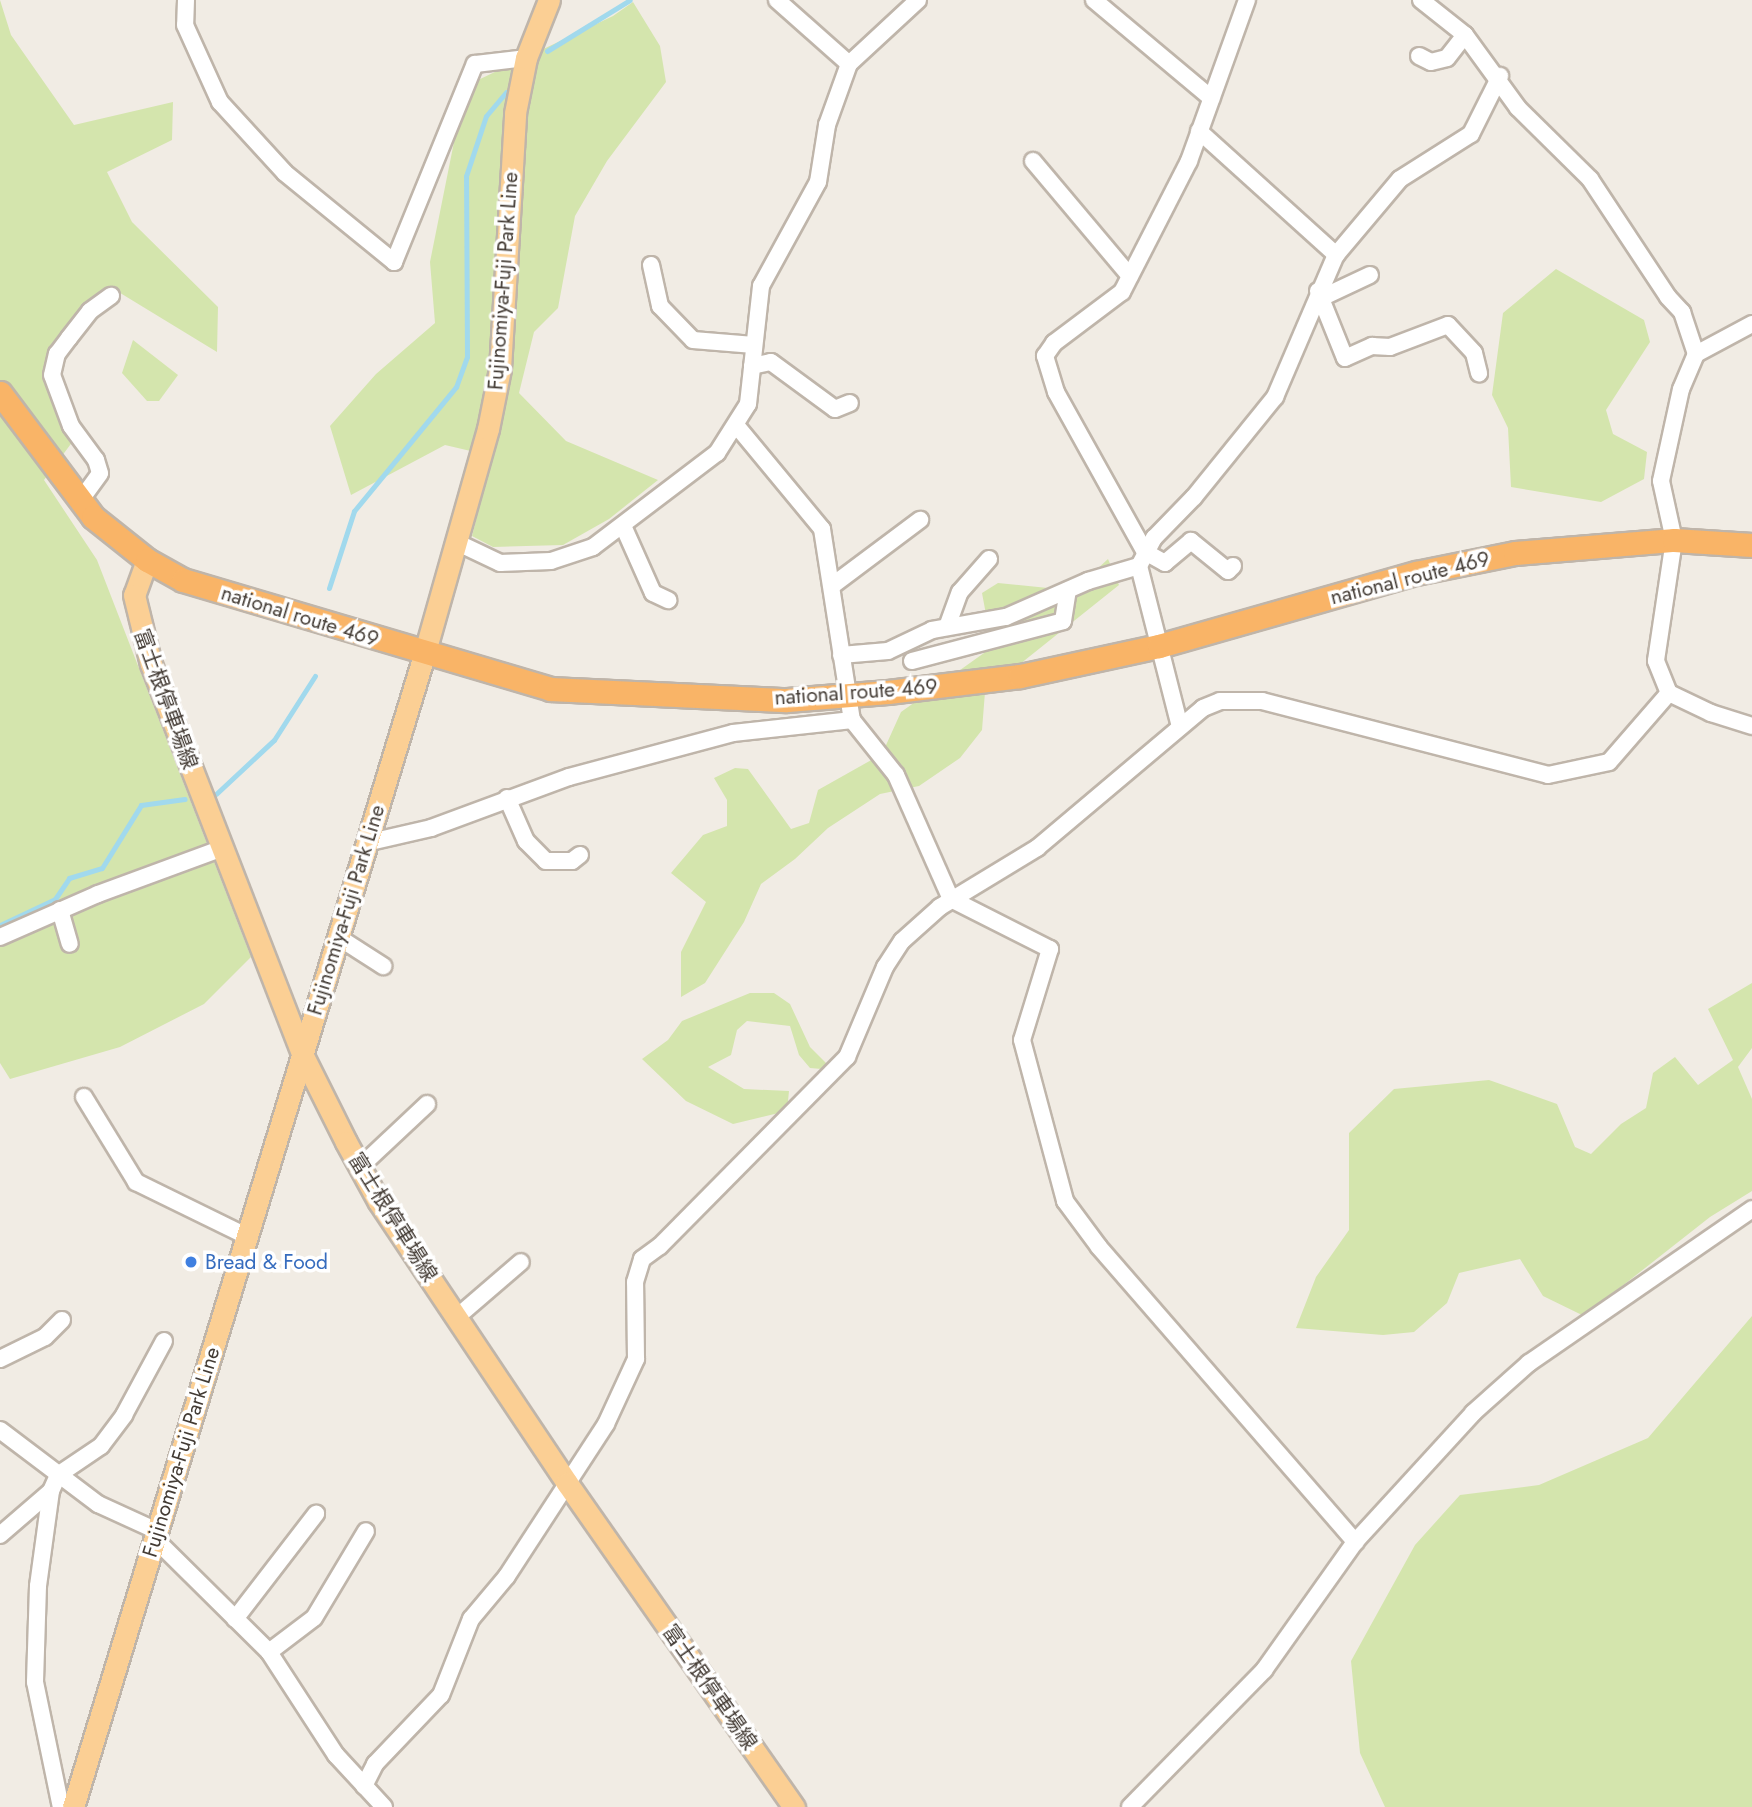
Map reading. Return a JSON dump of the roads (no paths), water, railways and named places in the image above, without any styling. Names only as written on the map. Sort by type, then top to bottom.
[{"type":"highway","name":"national route 469","points":[[0,393],[80,501],[117,539],[146,560],[183,580],[424,655],[550,689],[787,700],[847,696],[1020,676],[1159,646],[1416,573],[1514,553],[1674,540],[1752,545]]},
{"type":"main road","name":"Fujinomiya-Fuji Park Line","points":[[74,1807],[303,1056],[456,542],[500,369],[515,113],[526,58],[550,0]]},
{"type":"main road","name":"富士根停車場線","points":[[146,560],[134,595],[137,621],[303,1056],[360,1167],[567,1483],[794,1807]]},
{"type":"street","points":[[186,0],[185,25],[220,102],[285,173],[394,262],[475,64],[526,58]]},
{"type":"street","points":[[777,0],[849,64]]},
{"type":"street","points":[[456,542],[500,563],[551,561],[593,547],[624,528],[717,453],[748,404],[761,286],[818,182],[827,125],[849,64],[918,0]]},
{"type":"street","points":[[1094,0],[1211,97]]},
{"type":"street","points":[[1180,727],[1159,646],[1142,559],[1056,392],[1045,356],[1054,343],[1122,292],[1189,161],[1247,0]]},
{"type":"street","points":[[1421,0],[1465,34],[1500,76],[1518,107],[1590,179],[1668,298],[1682,312],[1696,354],[1668,434],[1661,481],[1674,540],[1656,661],[1669,693],[1711,713],[1752,726]]},
{"type":"street","points":[[1419,56],[1432,62],[1447,58],[1465,34]]},
{"type":"street","points":[[841,655],[888,651],[947,627],[1006,617],[1142,559],[1275,397],[1336,255],[1400,179],[1471,134],[1500,76]]},
{"type":"street","points":[[1199,131],[1336,255]]},
{"type":"street","points":[[1033,161],[1130,276]]},
{"type":"street","points":[[650,265],[660,306],[693,340],[754,345]]},
{"type":"street","points":[[1320,295],[1370,275]]},
{"type":"street","points":[[1320,295],[1345,358],[1372,346],[1390,347],[1448,325],[1474,353],[1479,373]]},
{"type":"street","points":[[80,501],[100,473],[96,460],[71,426],[52,375],[57,354],[90,312],[110,296]]},
{"type":"street","points":[[1696,354],[1752,324]]},
{"type":"street","points":[[752,366],[771,362],[835,409],[850,403]]},
{"type":"street","points":[[736,425],[822,529],[833,585],[852,720],[897,775],[951,899],[1050,949],[1022,1040],[1065,1201],[1099,1247],[1355,1542]]},
{"type":"street","points":[[833,585],[920,520]]},
{"type":"street","points":[[624,528],[653,593],[668,600]]},
{"type":"street","points":[[1142,559],[1165,563],[1191,541],[1228,571],[1233,566]]},
{"type":"street","points":[[947,627],[960,592],[989,559]]},
{"type":"street","points":[[912,661],[1063,621],[1068,590]]},
{"type":"street","points":[[363,1786],[375,1764],[441,1695],[471,1619],[507,1576],[606,1424],[636,1359],[635,1282],[642,1259],[660,1246],[847,1057],[885,967],[902,941],[951,899],[1037,848],[1180,727],[1220,701],[1262,701],[1548,775],[1609,762],[1669,693]]},
{"type":"street","points":[[366,843],[431,828],[507,798],[733,733],[852,720]]},
{"type":"street","points":[[507,798],[526,841],[546,860],[572,861],[580,855]]},
{"type":"street","points":[[0,937],[60,910],[223,848]]},
{"type":"street","points":[[60,910],[70,944]]},
{"type":"street","points":[[338,937],[383,966]]},
{"type":"street","points":[[83,1097],[136,1182],[246,1236]]},
{"type":"street","points":[[360,1167],[427,1104]]},
{"type":"street","points":[[1130,1807],[1264,1670],[1355,1542],[1443,1443],[1529,1363],[1752,1209]]},
{"type":"street","points":[[457,1317],[521,1262]]},
{"type":"street","points":[[0,1359],[45,1337],[62,1320]]},
{"type":"street","points":[[61,1807],[35,1682],[38,1586],[51,1491],[58,1475],[101,1446],[124,1415],[164,1341]]},
{"type":"street","points":[[0,1430],[98,1504],[156,1535],[269,1651],[336,1755],[384,1807]]},
{"type":"street","points":[[0,1535],[51,1491]]},
{"type":"street","points":[[235,1619],[316,1514]]},
{"type":"street","points":[[269,1651],[314,1618],[366,1531]]},
{"type":"waterway","points":[[547,51],[630,0]]},
{"type":"waterway","points":[[329,588],[354,511],[456,387],[467,357],[466,176],[486,116],[506,92]]},
{"type":"waterway","points":[[216,794],[274,740],[315,676]]},
{"type":"waterway","points":[[0,925],[55,899],[69,878],[102,868],[141,805],[185,799]]},
{"type":"place","name":"Bread & Food","points":[[191,1262]]}]
